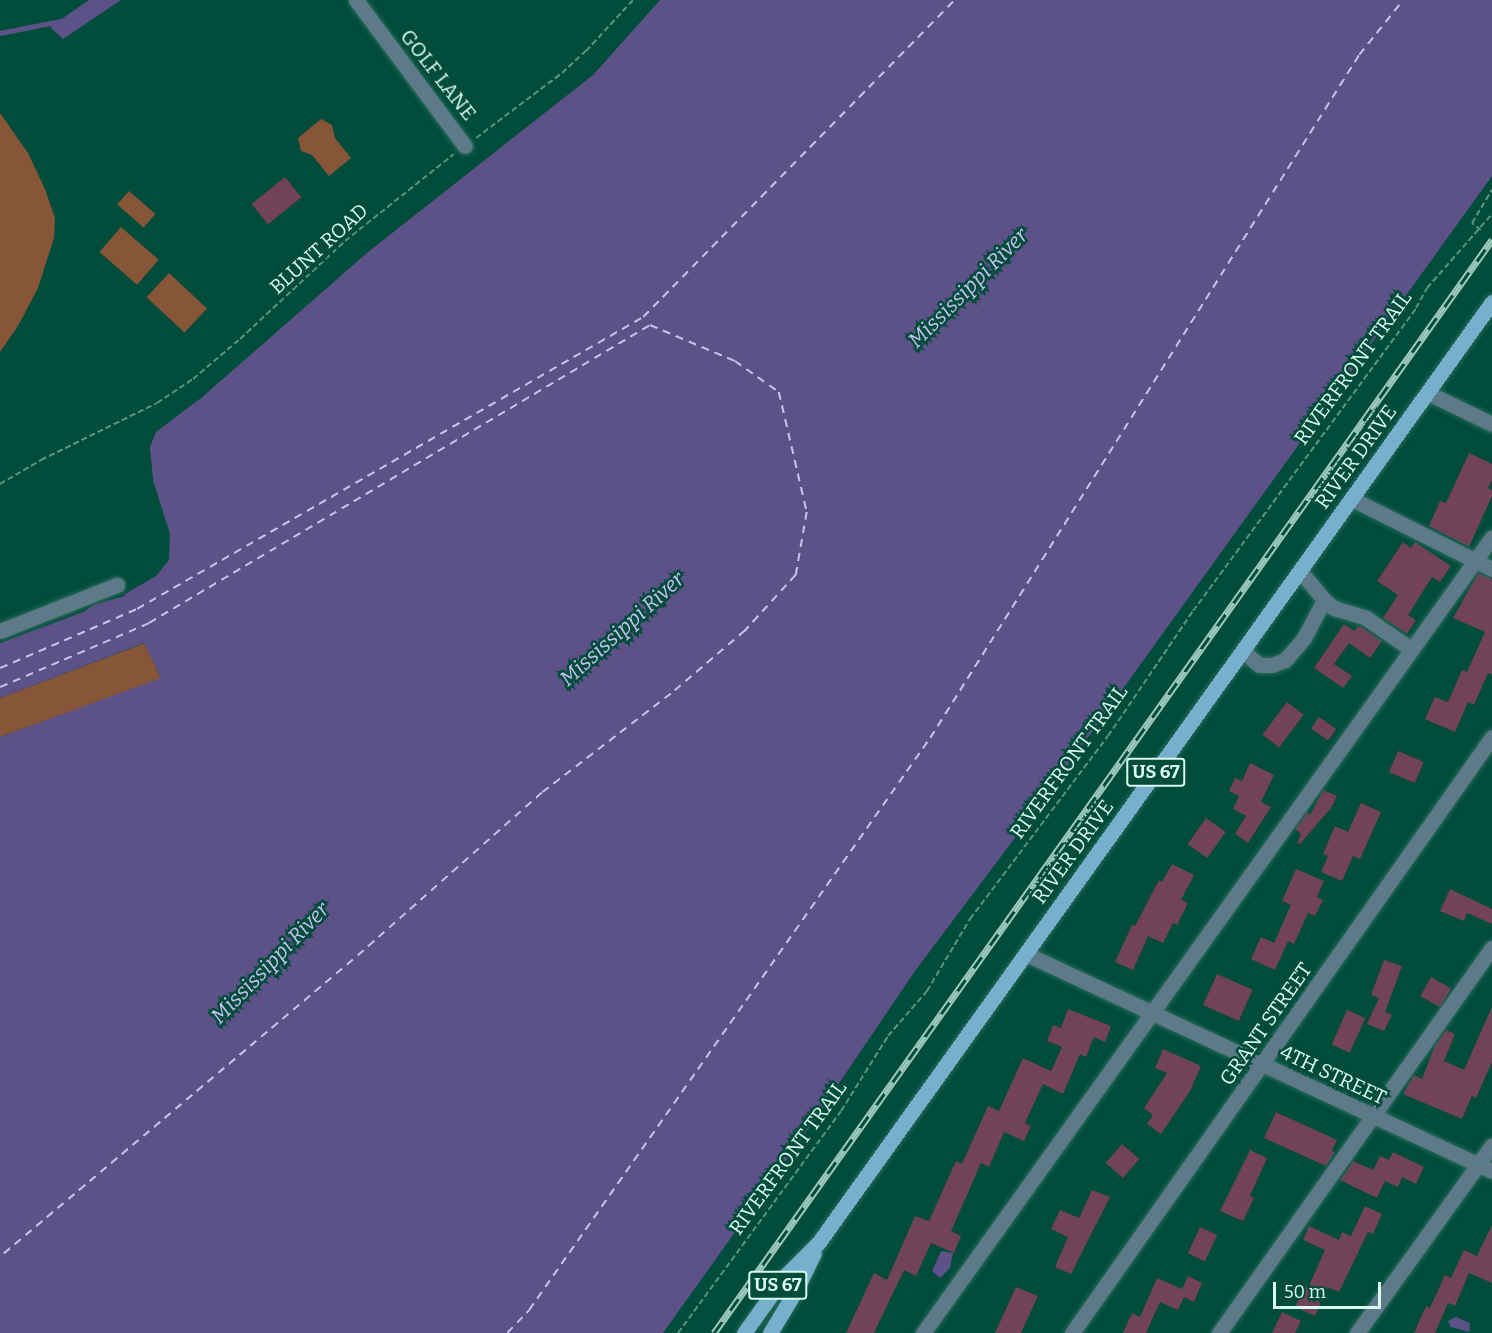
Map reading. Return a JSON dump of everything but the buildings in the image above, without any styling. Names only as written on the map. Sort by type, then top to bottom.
[{"type":"main road","name":"RIVER DRIVE","points":[[744,1333],[784,1277],[819,1242],[1492,302]]},
{"type":"main road","name":"US 67","points":[[770,1333],[796,1290],[819,1242]]},
{"type":"street","name":"GOLF LANE","points":[[356,0],[465,146]]},
{"type":"street","points":[[1428,393],[1492,424]]},
{"type":"street","points":[[1352,499],[1492,569]]},
{"type":"street","points":[[923,1333],[1492,537]]},
{"type":"street","points":[[1300,571],[1324,600],[1334,608],[1366,618],[1412,649]]},
{"type":"street","points":[[0,631],[117,585]]},
{"type":"street","points":[[1243,651],[1259,664],[1272,665],[1285,660],[1304,638],[1324,600]]},
{"type":"street","name":"GRANT STREET","points":[[1072,1333],[1492,737]]},
{"type":"street","points":[[1219,1333],[1492,948]]},
{"type":"street","name":"4TH STREET","points":[[1026,954],[1485,1168]]},
{"type":"street","points":[[1357,1333],[1485,1168],[1492,1145]]},
{"type":"path","name":"BLUNT ROAD","points":[[0,484],[41,460],[122,422],[193,379],[240,339],[345,241],[562,73],[586,51],[633,0]]},
{"type":"path","points":[[1481,230],[1472,223],[1492,190]]},
{"type":"path","name":"RIVERFRONT TRAIL","points":[[678,1333],[841,1111],[888,1036],[927,991],[970,919],[1108,736],[1193,611],[1416,308],[1427,288],[1481,230],[1492,214]]},
{"type":"shaded area","points":[[0,113],[28,153],[45,189],[55,218],[54,238],[38,288],[18,326],[0,352]]},
{"type":"shaded area","points":[[321,119],[332,125],[335,138],[351,158],[329,176],[312,155],[301,151],[298,138]]},
{"type":"shaded area","points":[[129,191],[155,214],[144,228],[117,205]]},
{"type":"shaded area","points":[[121,227],[159,260],[137,285],[99,252]]},
{"type":"shaded area","points":[[169,273],[207,308],[185,333],[146,297]]},
{"type":"shaded area","points":[[145,643],[161,679],[0,737],[0,698]]},
{"type":"water","points":[[89,0],[121,0],[63,39],[50,27]]},
{"type":"water","name":"Mississippi River","points":[[660,0],[1492,0],[1492,176],[1035,811],[915,971],[798,1144],[663,1333],[0,1333],[0,737],[161,678],[144,643],[0,698],[0,643],[83,612],[95,604],[125,596],[123,590],[157,569],[167,542],[144,459],[154,428],[201,398],[371,242],[593,73]]},
{"type":"water","points":[[941,1251],[953,1253],[950,1268],[940,1278],[932,1271]]},
{"type":"water","points":[[1456,1317],[1470,1323],[1469,1332],[1451,1327],[1448,1321]]},
{"type":"pier","points":[[656,0],[660,0],[593,75],[368,252],[201,398],[156,432],[150,447],[153,480],[170,534],[169,560],[156,576],[125,594],[122,587],[154,567],[164,542],[141,459],[151,426],[199,396],[369,240],[591,71]]},
{"type":"waterway","points":[[0,33],[60,21]]},
{"type":"ferry route","points":[[0,668],[137,609],[643,317],[954,0]]},
{"type":"ferry route","points":[[507,1333],[529,1310],[930,738],[1359,55],[1403,0]]},
{"type":"ferry route","points":[[0,687],[149,623],[650,325],[735,361],[779,392],[807,512],[796,575],[745,631],[671,694],[542,793],[353,960],[0,1257]]},
{"type":"railway","points":[[714,1333],[1492,240]]}]
